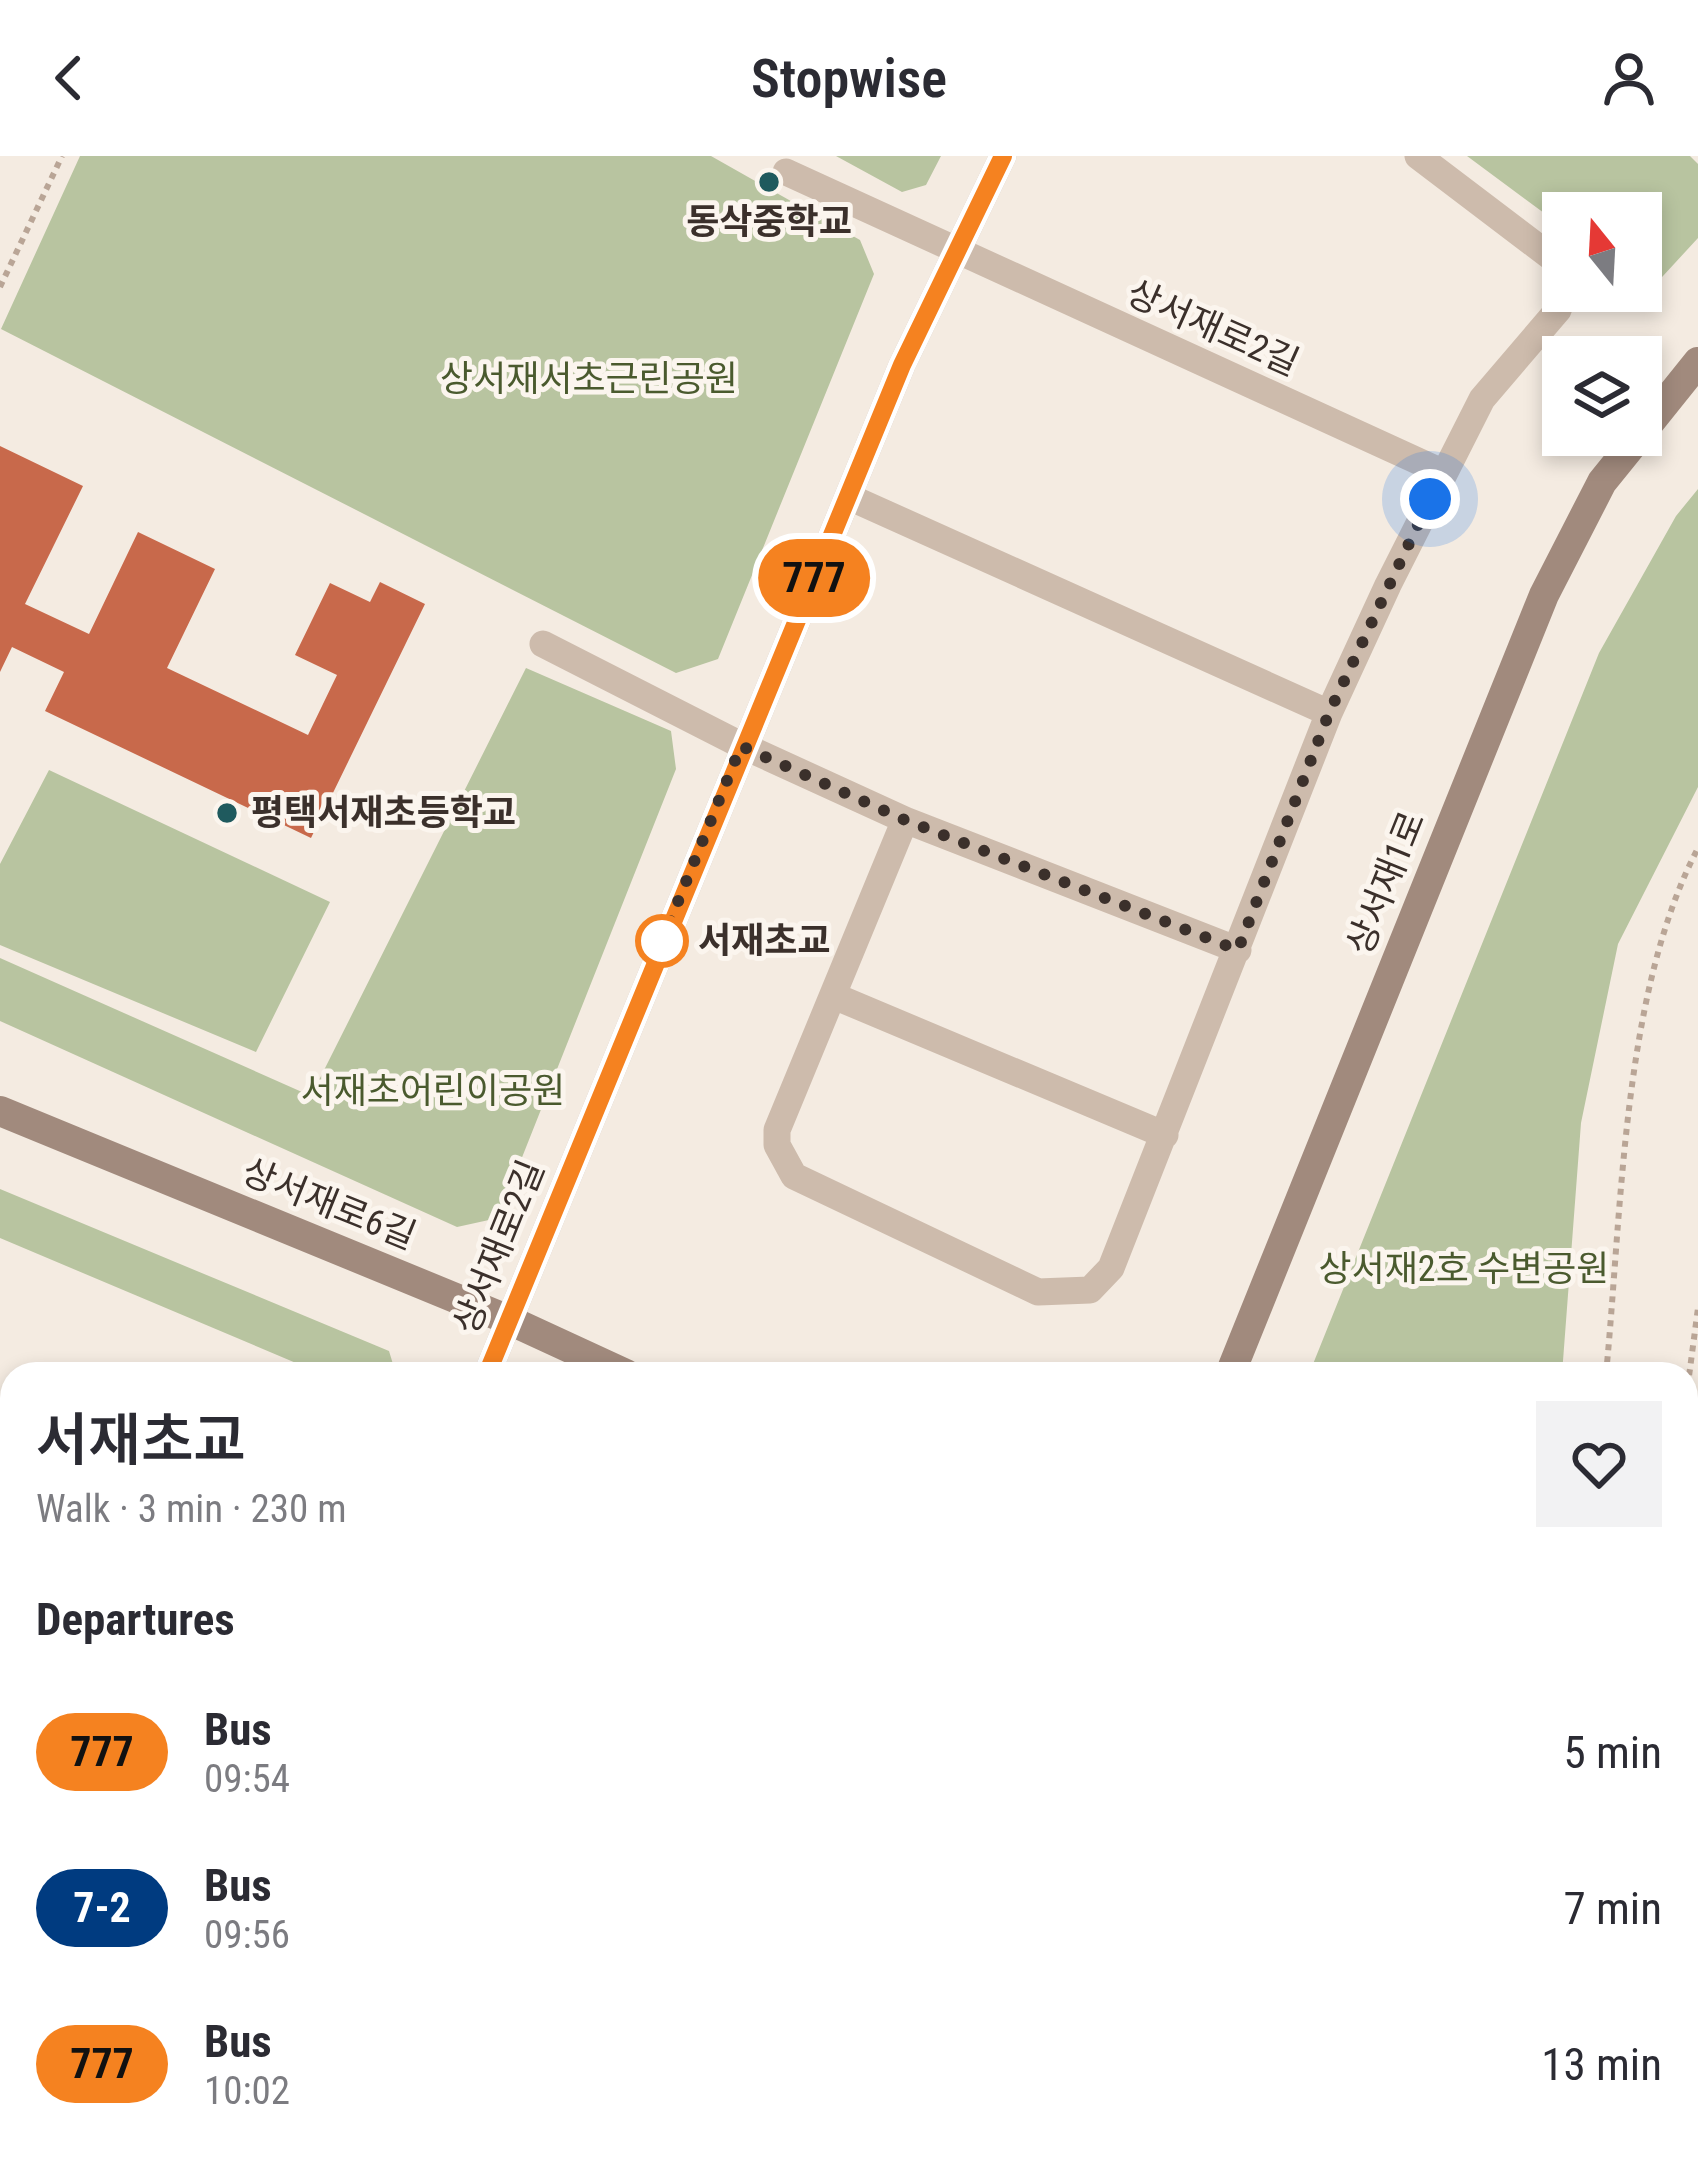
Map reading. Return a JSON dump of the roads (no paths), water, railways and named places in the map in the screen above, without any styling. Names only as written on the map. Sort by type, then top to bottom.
[{"type":"street","name":"상서재로2길","points":[[492,1362],[741,746],[953,250],[1003,156]]},
{"type":"street","points":[[1418,156],[1542,248]]},
{"type":"street","points":[[787,172],[953,250]]},
{"type":"street","name":"상서재로2길","points":[[953,250],[1444,473]]},
{"type":"street","points":[[905,820],[777,1130],[784,1166],[794,1176],[1038,1292],[1090,1290],[1111,1268],[1329,713],[1482,399],[1556,312]]},
{"type":"street","name":"상서재1로","points":[[1662,407],[1698,362]]},
{"type":"street","name":"상서재1로","points":[[1235,1362],[1544,595],[1602,482],[1623,456]]},
{"type":"street","points":[[849,497],[1329,713]]},
{"type":"street","points":[[543,644],[741,746],[905,820],[1238,950]]},
{"type":"street","points":[[834,996],[1165,1135]]},
{"type":"street","name":"상서재로6길","points":[[0,1112],[509,1320],[600,1362]]},
{"type":"place","name":"동삭중학교","points":[[769,182]]},
{"type":"place","name":"평택서재초등학교","points":[[227,813]]},
{"type":"place","name":"서재초교","points":[[662,941]]},
{"type":"park label","name":"상서재서초근린공원","points":[[589,379]]},
{"type":"park label","name":"서재초어린이공원","points":[[433,1091]]},
{"type":"park label","name":"상서재2호 수변공원","points":[[1464,1269]]}]
